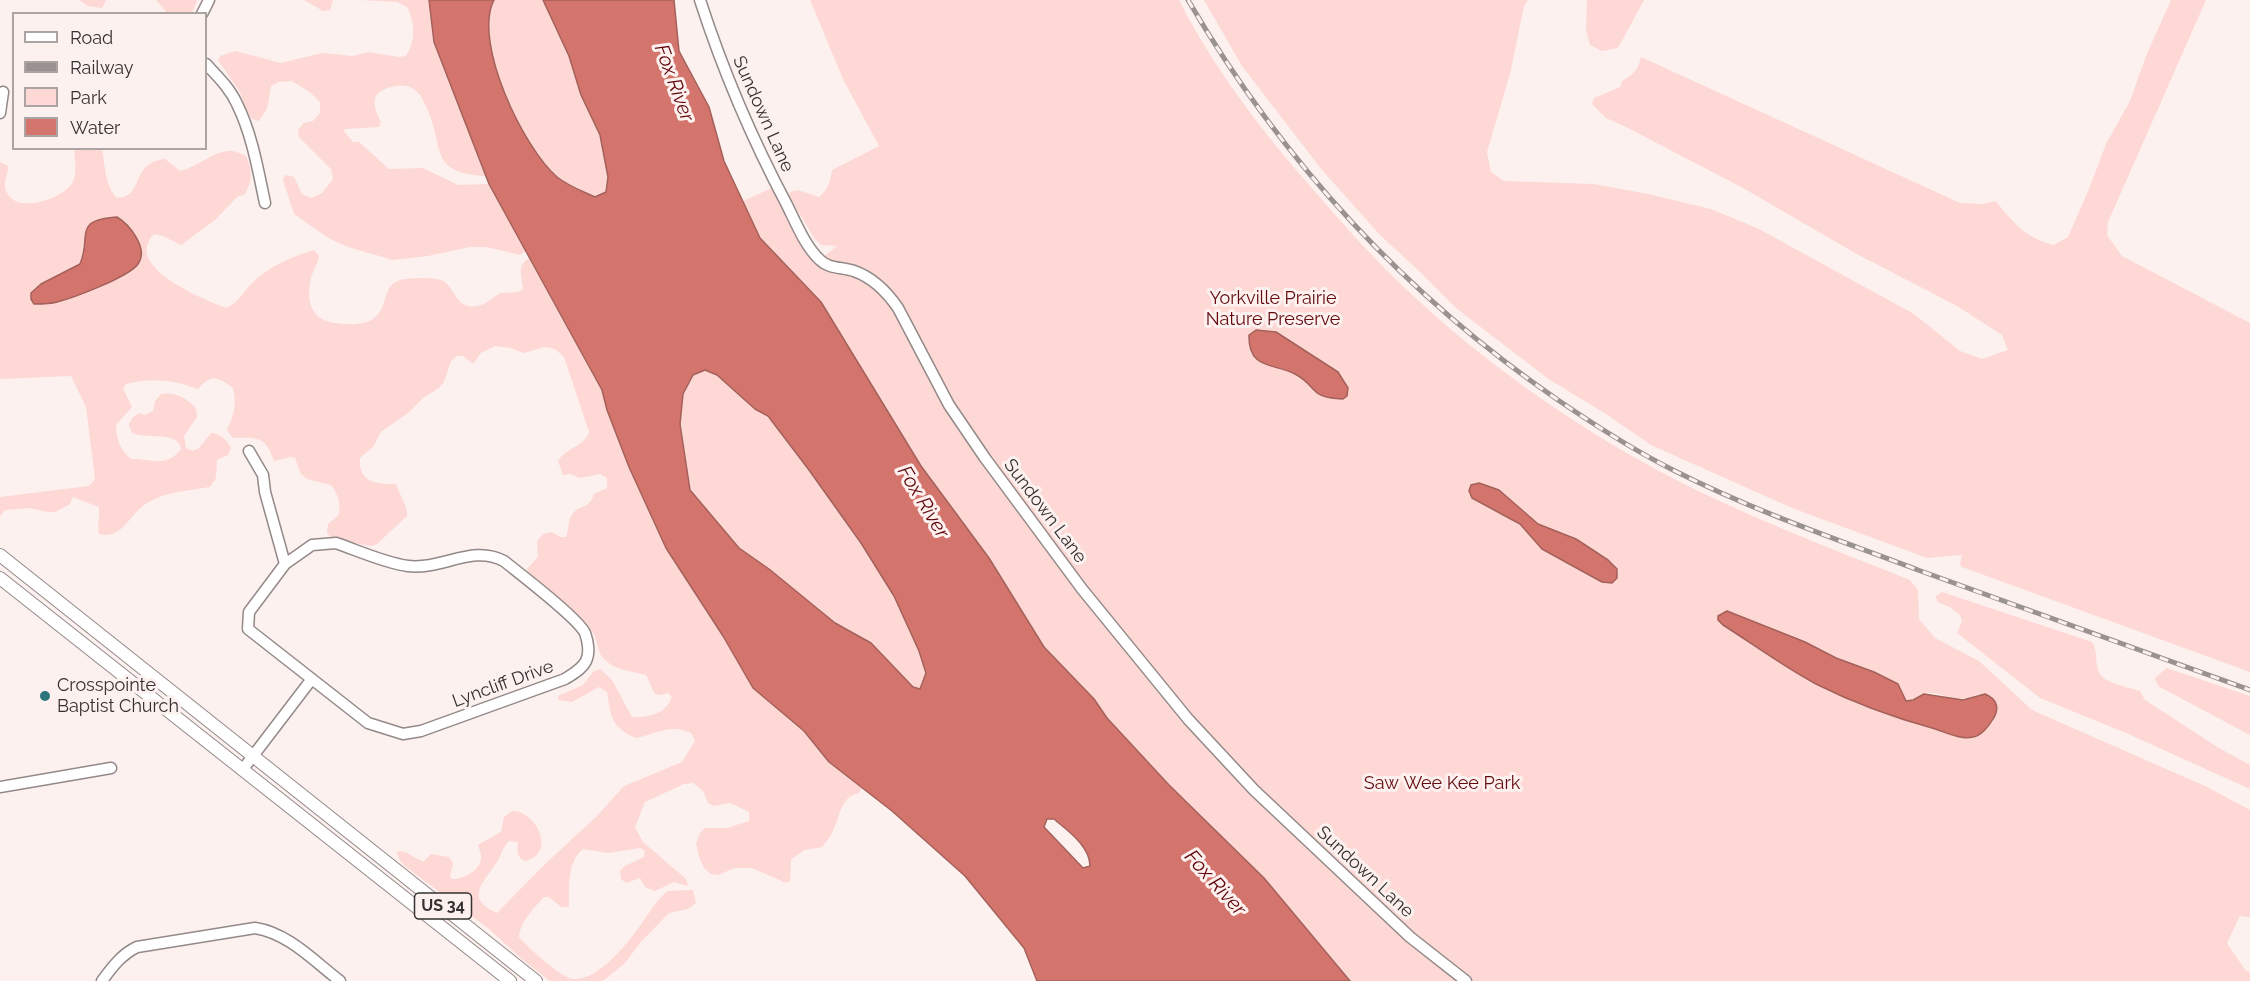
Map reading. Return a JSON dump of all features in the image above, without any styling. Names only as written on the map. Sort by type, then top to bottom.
[{"type":"main road","name":"US 34","points":[[0,555],[536,981]]},
{"type":"main road","name":"US 34","points":[[0,578],[510,981]]},
{"type":"street","name":"Sundown Lane","points":[[700,0],[738,104],[778,189],[814,253],[828,266],[866,276],[889,296],[909,327],[949,405],[985,458],[1082,588],[1196,727],[1254,790],[1410,937],[1466,981]]},
{"type":"street","points":[[207,65],[237,102],[252,147],[265,203]]},
{"type":"street","points":[[0,113],[5,93]]},
{"type":"street","points":[[249,451],[263,475],[265,492],[285,564]]},
{"type":"street","name":"Lyncliff Drive","points":[[336,543],[407,566],[430,566],[461,557],[479,554],[493,555],[504,561],[573,619],[584,632],[588,647],[587,659],[580,670],[565,679],[421,730],[403,734],[368,723],[311,680],[248,630],[249,612],[285,564],[312,545],[336,543]]},
{"type":"street","points":[[243,769],[311,680]]},
{"type":"street","points":[[0,788],[111,768]]},
{"type":"street","points":[[102,981],[115,963],[128,951],[137,947],[251,928],[271,932],[288,940],[340,981]]},
{"type":"green space","points":[[79,0],[106,0],[102,8],[88,6]]},
{"type":"green space","points":[[156,0],[197,1],[192,12],[166,12]]},
{"type":"green space","points":[[304,0],[333,0],[330,10],[323,11]]},
{"type":"green space","points":[[360,0],[429,0],[434,42],[486,176],[455,170],[447,164],[438,147],[422,98],[408,86],[384,89],[376,96],[375,105],[381,122],[379,127],[345,129],[344,131],[353,142],[359,142],[389,169],[423,168],[458,185],[489,184],[526,251],[520,255],[486,247],[470,247],[428,256],[393,260],[348,247],[330,239],[294,214],[283,180],[285,175],[294,177],[302,194],[311,198],[322,193],[333,179],[331,169],[299,137],[298,130],[304,123],[313,121],[320,113],[320,102],[311,93],[292,81],[279,82],[271,86],[267,109],[259,121],[252,119],[245,109],[240,92],[218,60],[220,56],[235,51],[281,63],[322,53],[353,56],[368,52],[406,56],[412,44],[413,32],[412,19],[407,7],[397,2]]},
{"type":"green space","points":[[494,0],[543,0],[569,56],[581,95],[600,135],[608,177],[606,192],[595,197],[566,183],[544,163],[530,143],[505,94],[496,67],[490,41],[489,19]]},
{"type":"green space","points":[[810,0],[1179,0],[1208,51],[1242,102],[1351,233],[1438,318],[1498,367],[1593,433],[1659,471],[1752,515],[1910,580],[1918,590],[1919,619],[1935,638],[1979,661],[2032,710],[2207,787],[2250,810],[2250,917],[2240,916],[2227,943],[2245,970],[2250,972],[2250,981],[1350,981],[1264,878],[1169,785],[1107,718],[1094,699],[1044,647],[989,558],[921,466],[821,302],[760,238],[743,201],[772,188],[807,253],[815,263],[837,246],[821,245],[814,238],[789,196],[790,192],[798,190],[819,197],[828,185],[832,170],[879,146],[843,79]],"holes":[[[1511,501],[1538,524],[1553,530],[1602,582],[1542,549],[1520,524],[1502,514]],[[1718,620],[1805,642],[1836,658],[1875,672],[1898,684],[1906,701],[1930,693],[1955,698],[1979,694],[1961,737],[1860,705],[1814,683]]]},
{"type":"green space","points":[[1204,0],[1528,0],[1524,6],[1510,74],[1487,152],[1491,172],[1504,181],[1594,184],[1711,209],[1757,228],[1914,314],[1960,351],[1982,359],[2008,350],[2002,335],[1957,306],[1855,253],[1743,188],[1606,118],[1592,104],[1594,98],[1620,87],[1622,81],[1637,68],[1641,57],[1960,203],[1983,204],[1996,201],[2021,229],[2036,239],[2054,245],[2068,237],[2106,144],[2130,101],[2146,56],[2171,0],[2206,0],[2108,222],[2107,235],[2122,256],[2250,323],[2250,672],[1962,567],[1960,564],[1962,555],[1927,558],[1792,508],[1651,445],[1547,378],[1456,308],[1379,234],[1322,170],[1242,66]]},
{"type":"green space","points":[[1587,0],[1644,0],[1618,48],[1602,51],[1590,45],[1586,30]]},
{"type":"green space","points":[[74,150],[102,150],[110,188],[117,198],[131,192],[142,172],[154,161],[165,159],[180,171],[222,152],[233,151],[246,156],[251,175],[245,194],[237,197],[215,220],[181,245],[154,234],[147,246],[149,258],[157,270],[169,280],[226,308],[238,300],[265,272],[289,259],[314,250],[319,256],[312,275],[309,294],[315,313],[326,321],[356,324],[370,321],[378,314],[389,289],[395,282],[406,279],[430,278],[443,281],[460,301],[470,306],[484,304],[501,293],[517,292],[523,289],[521,268],[529,258],[602,390],[607,410],[629,467],[666,548],[723,636],[753,688],[804,731],[829,762],[862,788],[859,793],[845,802],[833,831],[822,847],[805,850],[791,859],[790,882],[784,882],[752,868],[734,868],[719,875],[711,874],[704,868],[696,844],[700,833],[705,828],[727,828],[749,821],[749,812],[730,803],[714,806],[708,803],[703,791],[693,783],[684,784],[645,802],[635,827],[643,842],[686,879],[688,886],[674,882],[655,891],[645,887],[640,878],[626,883],[621,879],[620,871],[644,857],[645,851],[640,848],[608,853],[583,849],[574,860],[572,868],[569,883],[569,907],[561,907],[549,897],[544,897],[525,921],[519,937],[552,968],[573,979],[583,978],[602,968],[611,960],[668,891],[693,890],[696,903],[688,909],[669,913],[641,942],[624,964],[603,981],[550,981],[489,929],[406,867],[399,859],[397,853],[399,851],[423,862],[431,854],[449,857],[453,863],[450,876],[452,879],[461,878],[477,868],[481,860],[478,845],[501,832],[504,817],[512,811],[521,813],[536,825],[542,842],[535,857],[525,861],[517,851],[518,842],[509,841],[481,885],[479,897],[481,902],[497,913],[598,815],[624,786],[682,762],[695,741],[691,733],[677,729],[664,730],[636,738],[628,734],[617,725],[607,692],[599,687],[572,702],[558,700],[558,696],[583,685],[593,672],[600,669],[612,680],[632,717],[656,714],[665,708],[672,697],[668,693],[655,694],[646,675],[619,668],[604,659],[592,631],[578,615],[535,582],[527,569],[538,557],[537,541],[543,534],[552,532],[560,537],[566,537],[573,513],[588,504],[594,494],[607,488],[607,478],[600,474],[580,478],[570,474],[563,475],[558,461],[584,441],[589,432],[564,357],[555,349],[545,347],[523,353],[511,348],[495,346],[481,353],[473,364],[463,356],[457,356],[451,361],[444,382],[439,388],[381,432],[373,447],[360,458],[362,473],[376,482],[396,484],[405,504],[407,516],[372,546],[332,540],[327,532],[328,524],[339,515],[340,507],[331,485],[307,479],[301,474],[295,458],[274,461],[264,442],[260,440],[233,438],[227,430],[234,409],[233,388],[215,378],[207,381],[198,389],[162,380],[126,384],[123,389],[132,407],[116,425],[120,444],[131,459],[165,461],[181,449],[179,443],[168,438],[132,433],[129,425],[132,418],[139,413],[145,415],[153,411],[155,401],[161,394],[176,395],[184,399],[196,408],[197,417],[184,436],[186,448],[193,451],[199,448],[211,433],[218,434],[231,448],[228,455],[217,460],[216,478],[210,487],[178,492],[155,499],[141,508],[115,533],[108,535],[99,534],[99,507],[73,497],[70,504],[55,512],[29,508],[5,510],[0,517],[0,497],[89,486],[95,479],[86,407],[71,376],[0,379],[0,162],[8,166],[5,182],[7,193],[21,203],[41,202],[60,194],[73,182]],"holes":[[[138,241],[141,250],[138,264],[123,275],[55,303],[41,284],[80,264],[83,244]]]},
{"type":"green space","points":[[706,370],[717,375],[755,409],[768,416],[861,543],[894,596],[919,651],[926,673],[920,689],[913,687],[871,643],[835,623],[769,569],[738,548],[689,490],[680,424],[683,394],[693,375]]},
{"type":"green space","points":[[1942,592],[2092,642],[2098,670],[2105,679],[2140,691],[2145,700],[2219,748],[2250,765],[2250,789],[2126,733],[2040,698],[1957,633],[1962,621],[1960,615],[1950,607],[1937,602],[1936,596]]},
{"type":"green space","points":[[2167,668],[2250,696],[2250,735],[2158,686],[2155,678]]},
{"type":"water","name":"Fox River","points":[[429,0],[494,0],[489,19],[490,41],[505,94],[517,120],[544,163],[557,177],[570,186],[595,197],[606,192],[608,177],[600,135],[581,95],[569,56],[543,0],[674,0],[679,51],[709,107],[724,161],[760,238],[821,302],[921,466],[989,558],[1044,647],[1094,699],[1107,718],[1169,785],[1264,878],[1350,981],[1037,981],[1024,948],[965,876],[892,811],[829,762],[804,731],[753,688],[723,636],[666,548],[629,467],[607,410],[602,390],[489,184],[434,42]],"holes":[[[705,370],[717,375],[755,409],[768,416],[861,543],[894,596],[919,651],[926,673],[920,689],[913,687],[871,643],[835,623],[769,569],[739,548],[690,490],[680,424],[683,394],[693,375]],[[1047,819],[1054,819],[1077,840],[1086,852],[1090,866],[1083,868],[1044,827]]]},
{"type":"water","points":[[117,217],[132,231],[140,245],[141,258],[138,264],[124,275],[87,292],[54,303],[34,304],[31,293],[41,284],[80,264],[89,226],[103,219]]},
{"type":"water","points":[[1256,330],[1276,332],[1338,372],[1348,388],[1347,396],[1343,399],[1318,394],[1295,374],[1258,360],[1250,346],[1249,335]]},
{"type":"water","points":[[1479,483],[1499,490],[1538,524],[1576,539],[1608,560],[1617,569],[1617,578],[1612,583],[1602,582],[1542,549],[1520,524],[1472,498],[1469,491],[1471,485]]},
{"type":"water","points":[[1727,611],[1805,642],[1836,658],[1898,684],[1906,701],[1924,694],[1963,700],[1985,694],[1995,701],[1997,708],[1995,715],[1987,728],[1979,735],[1963,737],[1873,709],[1804,677],[1723,625],[1718,620],[1718,616]]},
{"type":"railway","points":[[1188,0],[1264,116],[1306,170],[1398,270],[1502,359],[1558,400],[1630,447],[1705,485],[1826,536],[2250,690]]},
{"type":"place","name":"Crosspointe Baptist Church","points":[[45,696]]},
{"type":"park label","name":"Yorkville Prairie Nature Preserve","points":[[1273,309]]},
{"type":"park label","name":"Saw Wee Kee Park","points":[[1442,784]]}]
